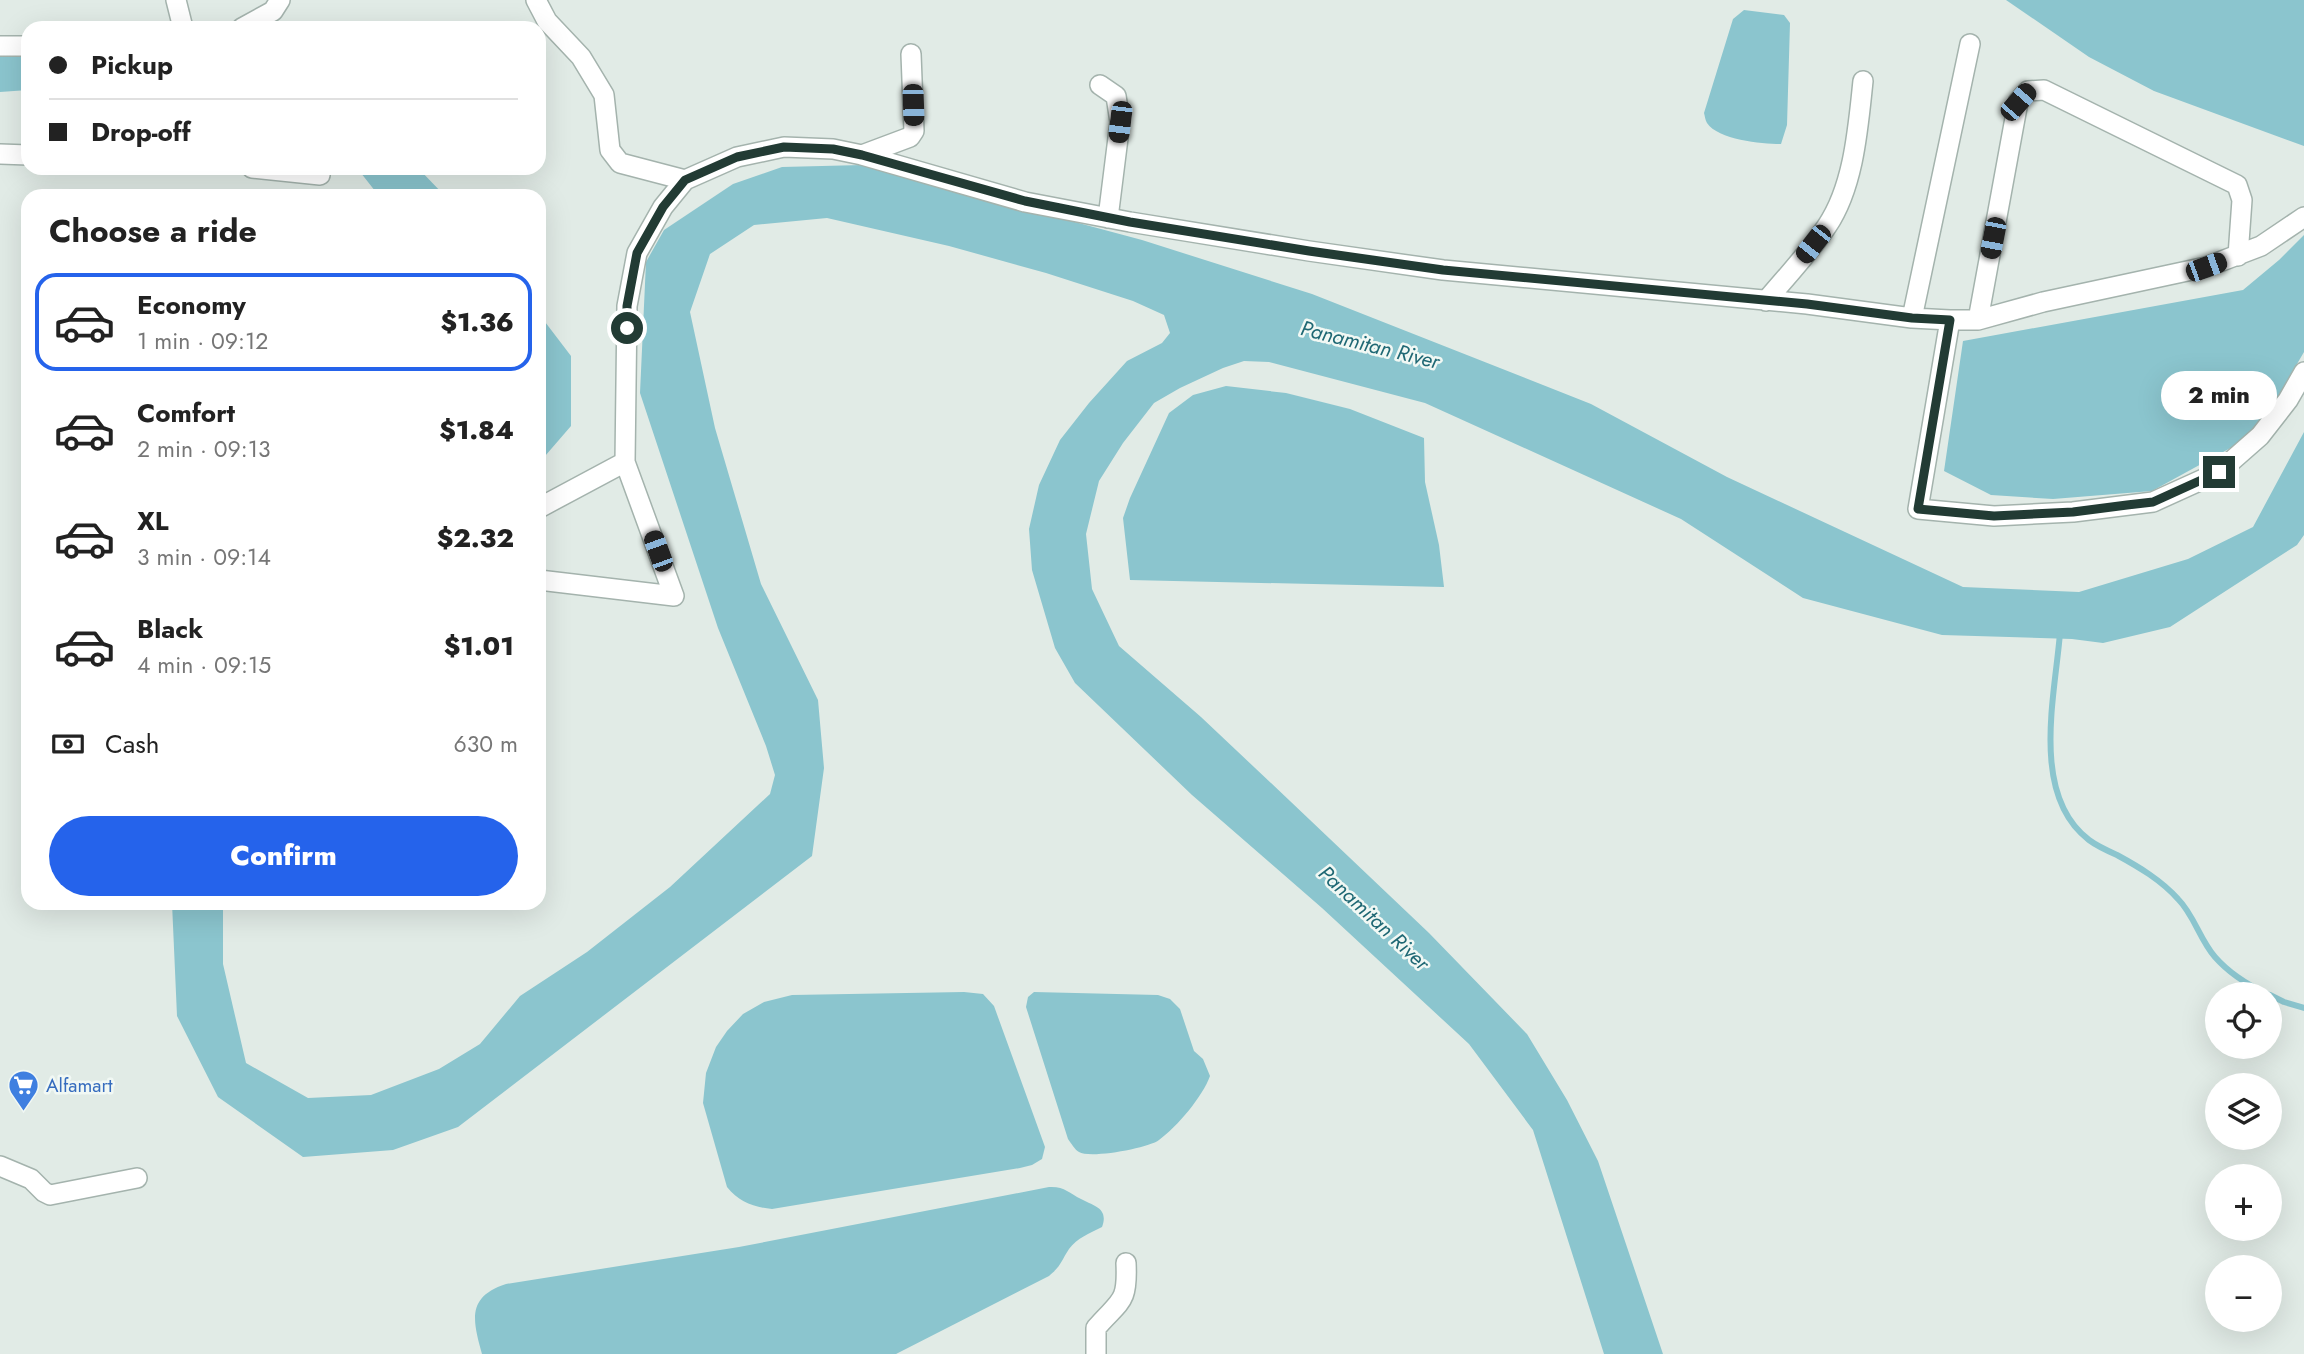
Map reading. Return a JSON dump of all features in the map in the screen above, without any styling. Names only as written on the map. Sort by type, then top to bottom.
[{"type":"street","points":[[176,0],[181,21]]},
{"type":"street","points":[[255,21],[273,11],[280,0]]},
{"type":"street","points":[[536,0],[547,21],[582,57],[604,95],[610,150],[620,163],[685,180]]},
{"type":"street","points":[[1912,318],[1970,44]]},
{"type":"street","points":[[0,46],[21,46]]},
{"type":"street","points":[[862,155],[910,137],[914,131],[911,54]]},
{"type":"street","points":[[1766,301],[1828,225],[1846,187],[1863,81]]},
{"type":"street","points":[[1100,85],[1116,96],[1120,122],[1108,218]]},
{"type":"street","points":[[1978,320],[2018,102],[2028,90],[2044,90],[2237,185],[2242,200],[2238,256]]},
{"type":"street","points":[[546,581],[674,596],[625,462],[627,306],[637,253],[663,207],[685,180],[737,157],[784,147],[833,149],[1025,201],[1108,218],[1309,251],[1443,270],[1950,320],[1978,320],[2057,299],[2206,267],[2261,246],[2304,217]]},
{"type":"street","points":[[0,154],[21,155]]},
{"type":"street","points":[[1950,320],[1918,509],[1994,516],[2073,512],[2153,502],[2219,472],[2260,436],[2288,400],[2304,372]]},
{"type":"street","points":[[546,504],[625,462]]},
{"type":"street","points":[[0,1166],[31,1179],[50,1195],[137,1178]]},
{"type":"street","points":[[1096,1354],[1096,1328],[1115,1310],[1127,1287],[1126,1263]]},
{"type":"water","points":[[2006,0],[2304,0],[2304,146],[2154,91],[2089,57]]},
{"type":"water","points":[[1744,10],[1784,15],[1790,23],[1787,125],[1781,144],[1731,137],[1713,129],[1705,119],[1704,113],[1733,19]]},
{"type":"water","points":[[21,54],[21,90],[0,92],[0,56]]},
{"type":"water","name":"Panamitan River","points":[[862,165],[1142,240],[1312,294],[1591,404],[1727,477],[1963,587],[2079,592],[2188,559],[2253,527],[2304,432],[2304,535],[2297,545],[2170,627],[2103,643],[2072,639],[1942,635],[1803,598],[1681,519],[1425,403],[1269,362],[1244,361],[1180,388],[1154,403],[1123,443],[1099,481],[1086,534],[1092,589],[1119,646],[1201,717],[1429,933],[1527,1034],[1567,1100],[1598,1161],[1663,1354],[1604,1354],[1533,1130],[1469,1044],[1322,908],[1192,795],[1075,683],[1055,648],[1032,570],[1029,529],[1039,485],[1060,440],[1089,403],[1127,361],[1162,343],[1170,333],[1164,315],[1133,301],[1046,273],[949,246],[827,218],[754,225],[710,254],[690,312],[715,428],[761,584],[818,700],[824,768],[812,856],[458,1127],[393,1150],[303,1157],[218,1097],[177,1016],[172,910],[223,910],[223,964],[246,1063],[308,1098],[371,1095],[439,1069],[480,1044],[520,996],[587,952],[670,887],[770,794],[775,775],[766,746],[718,628],[640,393],[646,262],[664,230],[733,184],[782,167]]},
{"type":"water","points":[[362,175],[425,175],[438,189],[374,189]]},
{"type":"water","points":[[2304,235],[2304,352],[2256,434],[2152,491],[2053,499],[1991,495],[1944,471],[1963,341],[2243,290]]},
{"type":"water","points":[[546,323],[571,356],[571,426],[546,455]]},
{"type":"water","points":[[1226,386],[1286,393],[1350,409],[1424,438],[1425,482],[1439,545],[1444,587],[1130,580],[1123,518],[1169,413],[1193,395]]},
{"type":"water","points":[[1034,992],[1158,995],[1170,999],[1180,1009],[1194,1051],[1203,1059],[1210,1076],[1202,1093],[1174,1127],[1153,1143],[1119,1152],[1079,1152],[1068,1139],[1026,1007],[1028,997]]},
{"type":"water","points":[[983,994],[994,1006],[1045,1147],[1042,1159],[1020,1168],[772,1209],[747,1203],[727,1187],[703,1103],[706,1073],[716,1047],[743,1014],[764,1002],[792,995]]},
{"type":"water","points":[[1049,1187],[1063,1189],[1099,1208],[1104,1216],[1102,1227],[1076,1242],[1049,1276],[896,1354],[482,1354],[475,1321],[478,1303],[493,1289],[506,1284],[739,1247]]},
{"type":"waterway","points":[[2060,633],[2050,743],[2059,798],[2071,821],[2089,840],[2149,874],[2171,892],[2184,905],[2220,963],[2245,982]]},
{"type":"waterway","points":[[2282,1001],[2304,1008]]},
{"type":"place","name":"Alfamart","points":[[23,1112]]},
{"type":"route","points":[[627,328],[627,306],[637,253],[663,207],[685,180],[737,157],[784,147],[833,149],[1025,201],[1130,222],[1309,251],[1443,270],[1556,279],[1950,320],[1918,509],[1994,516],[2073,512],[2153,502],[2219,472]]}]
